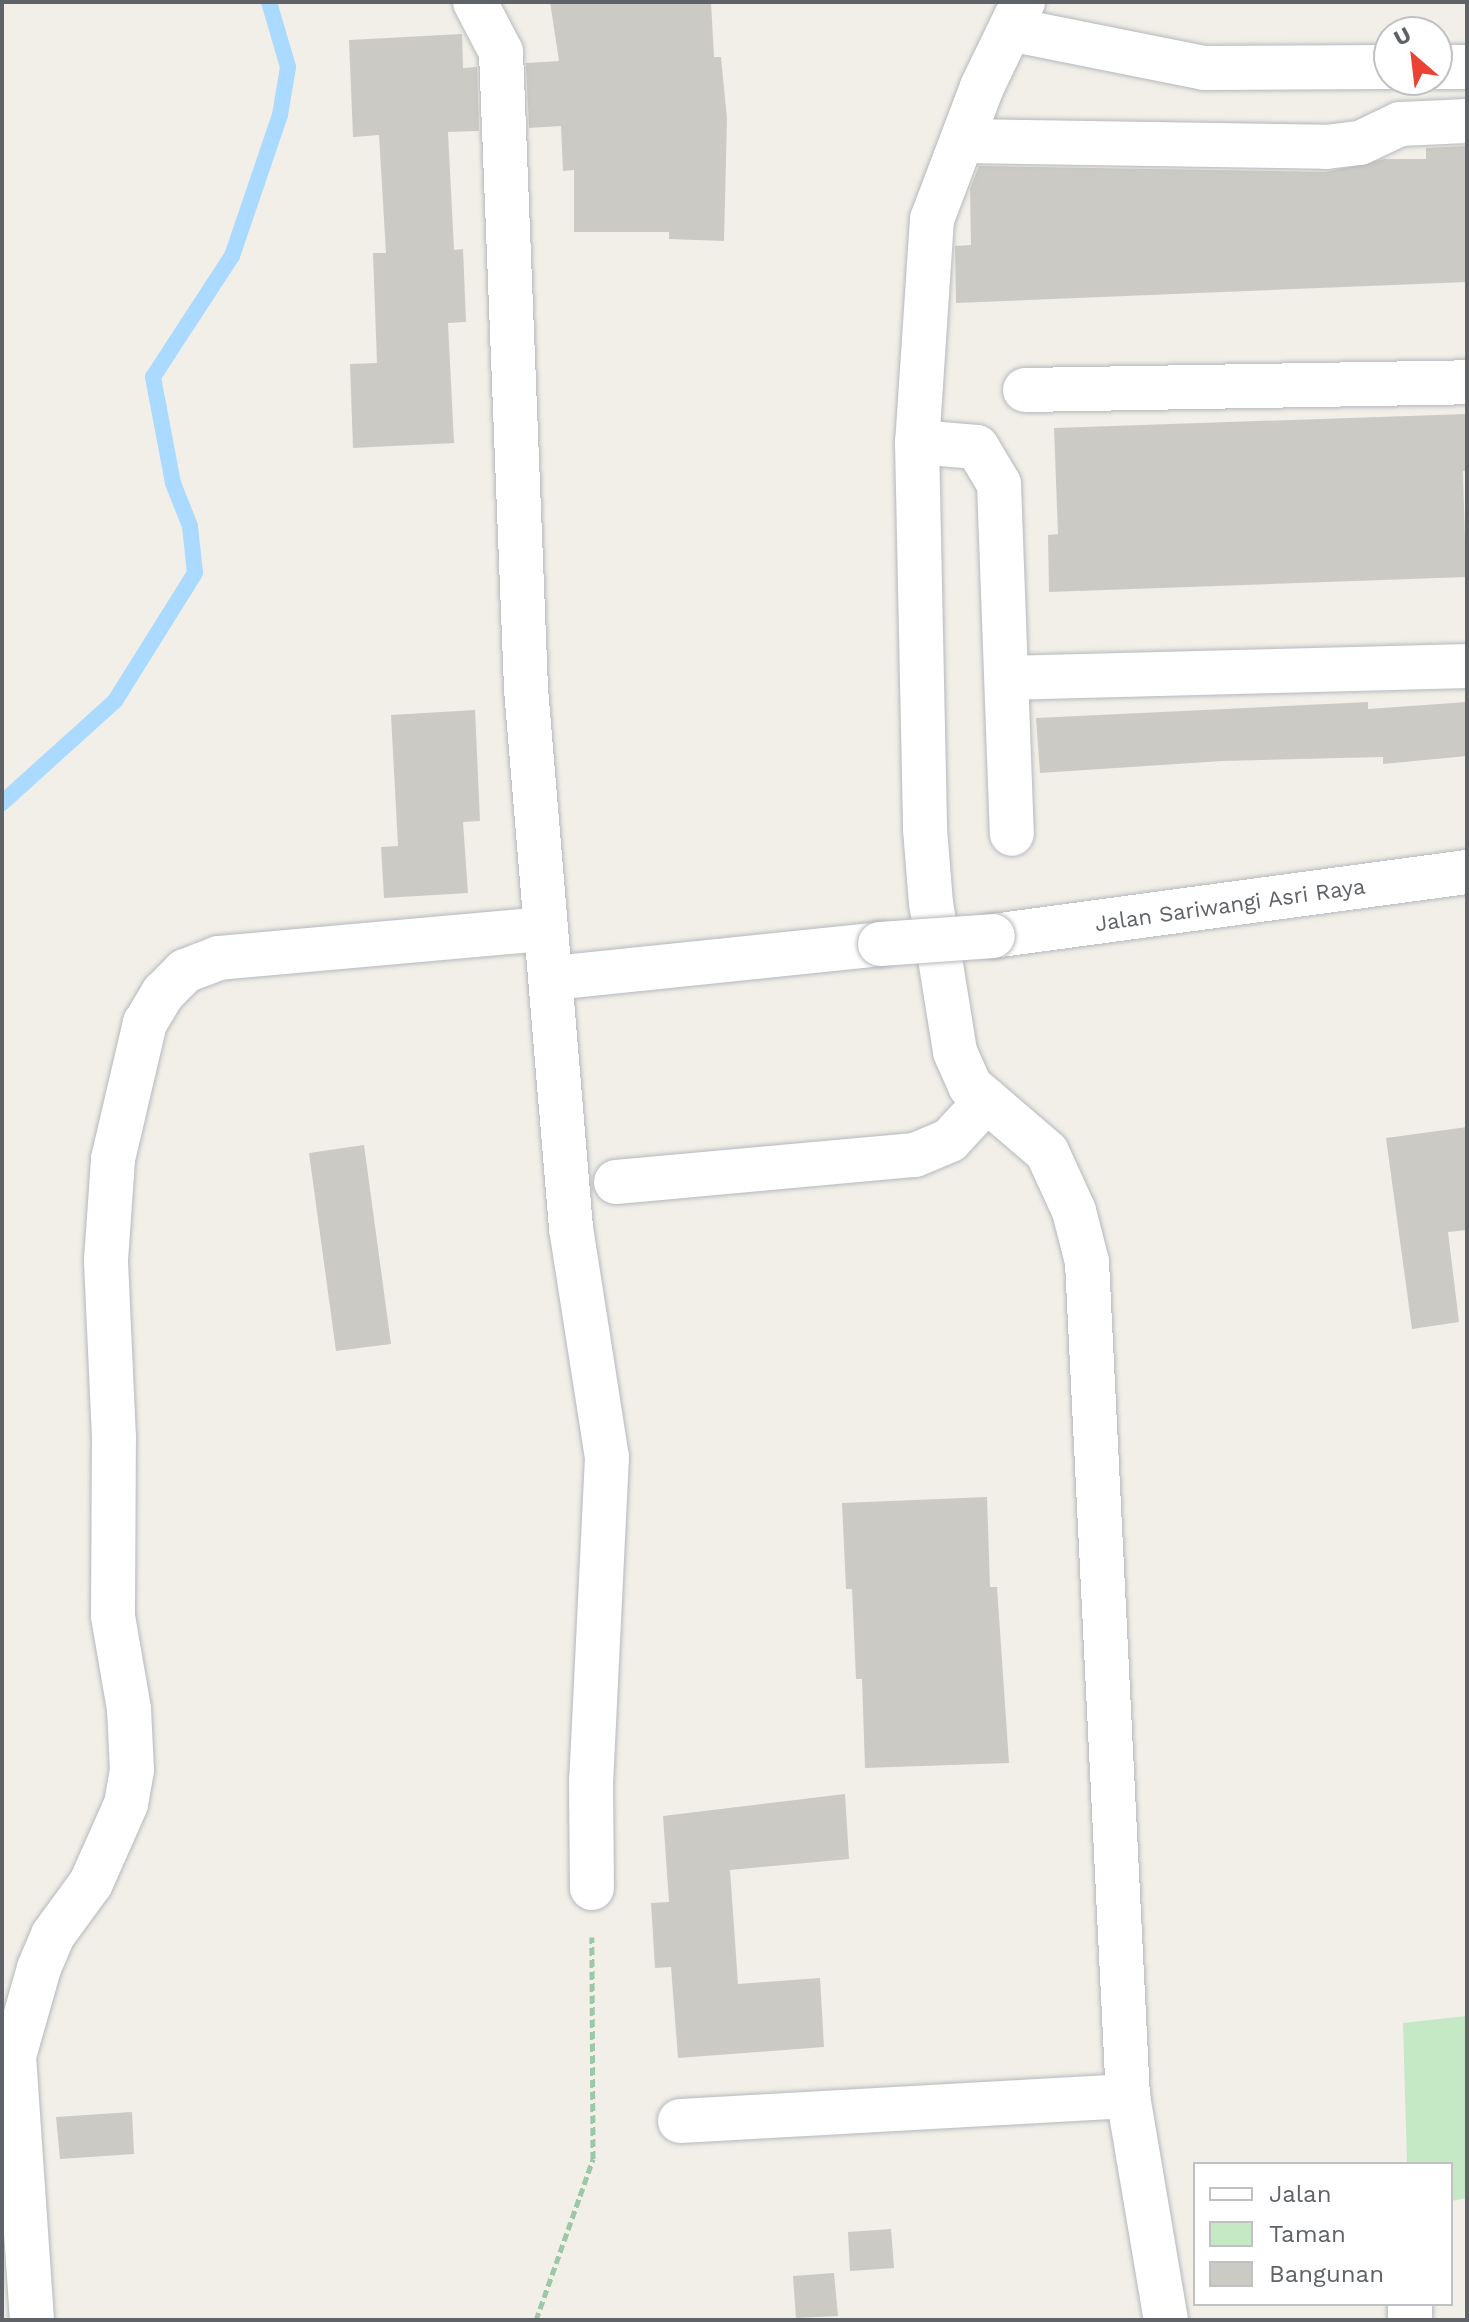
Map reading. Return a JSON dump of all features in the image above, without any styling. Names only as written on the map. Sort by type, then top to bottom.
[{"type":"street","points":[[475,2],[501,52],[525,658],[571,1228],[607,1457],[591,1780],[592,1888]]},
{"type":"street","points":[[1166,2320],[1177,2260],[1128,2096],[1087,1262],[1074,1211],[1047,1152],[970,1086],[955,1052],[931,903],[917,442],[932,219],[982,87],[1019,16],[1204,68],[1373,67]]},
{"type":"street","points":[[962,141],[1326,147],[1360,143],[1400,124],[1467,121]]},
{"type":"street","points":[[1025,390],[1467,382]]},
{"type":"street","points":[[917,442],[977,447],[999,484],[1012,834]]},
{"type":"street","points":[[1007,678],[1467,666]]},
{"type":"street","name":"Jalan Sariwangi Asri Raya","points":[[552,978],[880,944],[993,936],[1467,872]]},
{"type":"street","points":[[32,2320],[14,2056],[39,1968],[53,1935],[91,1883],[126,1804],[132,1770],[129,1709],[113,1616],[114,1438],[106,1260],[113,1159],[145,1023],[163,993],[185,971],[219,958],[546,929]]},
{"type":"street","points":[[616,1182],[915,1155],[950,1140],[987,1100]]},
{"type":"street","points":[[680,2121],[1128,2096]]},
{"type":"path","points":[[536,2320],[593,2159],[592,1888]]},
{"type":"green space","points":[[1467,2016],[1467,2198],[1453,2201],[1453,2162],[1407,2162],[1403,2023]]},
{"type":"building","points":[[550,2],[711,2],[714,57],[721,57],[727,119],[724,241],[669,239],[669,232],[574,232],[574,170],[563,171],[561,126],[529,128],[526,63],[559,61]]},
{"type":"building","points":[[462,34],[463,68],[477,67],[479,131],[448,132],[454,250],[463,249],[466,322],[448,323],[454,443],[353,448],[350,364],[377,363],[373,253],[386,253],[379,135],[353,137],[349,40]]},
{"type":"building","points":[[1467,146],[1467,282],[956,303],[955,246],[971,245],[970,189],[979,166],[1326,172],[1384,159],[1426,159],[1426,148]]},
{"type":"building","points":[[1467,414],[1467,471],[1463,471],[1466,577],[1049,592],[1048,535],[1058,534],[1054,428]]},
{"type":"building","points":[[1368,702],[1368,709],[1467,702],[1467,756],[1383,764],[1383,757],[1222,761],[1040,773],[1036,718]]},
{"type":"building","points":[[475,710],[480,821],[463,822],[468,893],[384,898],[381,847],[398,846],[391,715]]},
{"type":"building","points":[[1467,1127],[1467,1230],[1448,1232],[1459,1322],[1412,1329],[1386,1138]]},
{"type":"building","points":[[364,1145],[391,1344],[336,1351],[309,1153]]},
{"type":"building","points":[[987,1497],[990,1587],[997,1587],[1009,1763],[865,1768],[862,1679],[856,1679],[852,1589],[846,1589],[842,1503]]},
{"type":"building","points":[[845,1794],[849,1859],[730,1870],[738,1984],[820,1978],[824,2047],[678,2058],[671,1967],[655,1968],[651,1903],[669,1902],[663,1816]]},
{"type":"building","points":[[132,2112],[134,2154],[60,2159],[56,2117]]},
{"type":"building","points":[[891,2229],[894,2268],[850,2271],[848,2232]]},
{"type":"building","points":[[834,2273],[838,2316],[796,2318],[793,2276]]},
{"type":"waterway","points":[[2,803],[115,701],[195,573],[190,526],[173,483],[153,377],[232,256],[280,115],[288,67],[269,2]]}]
